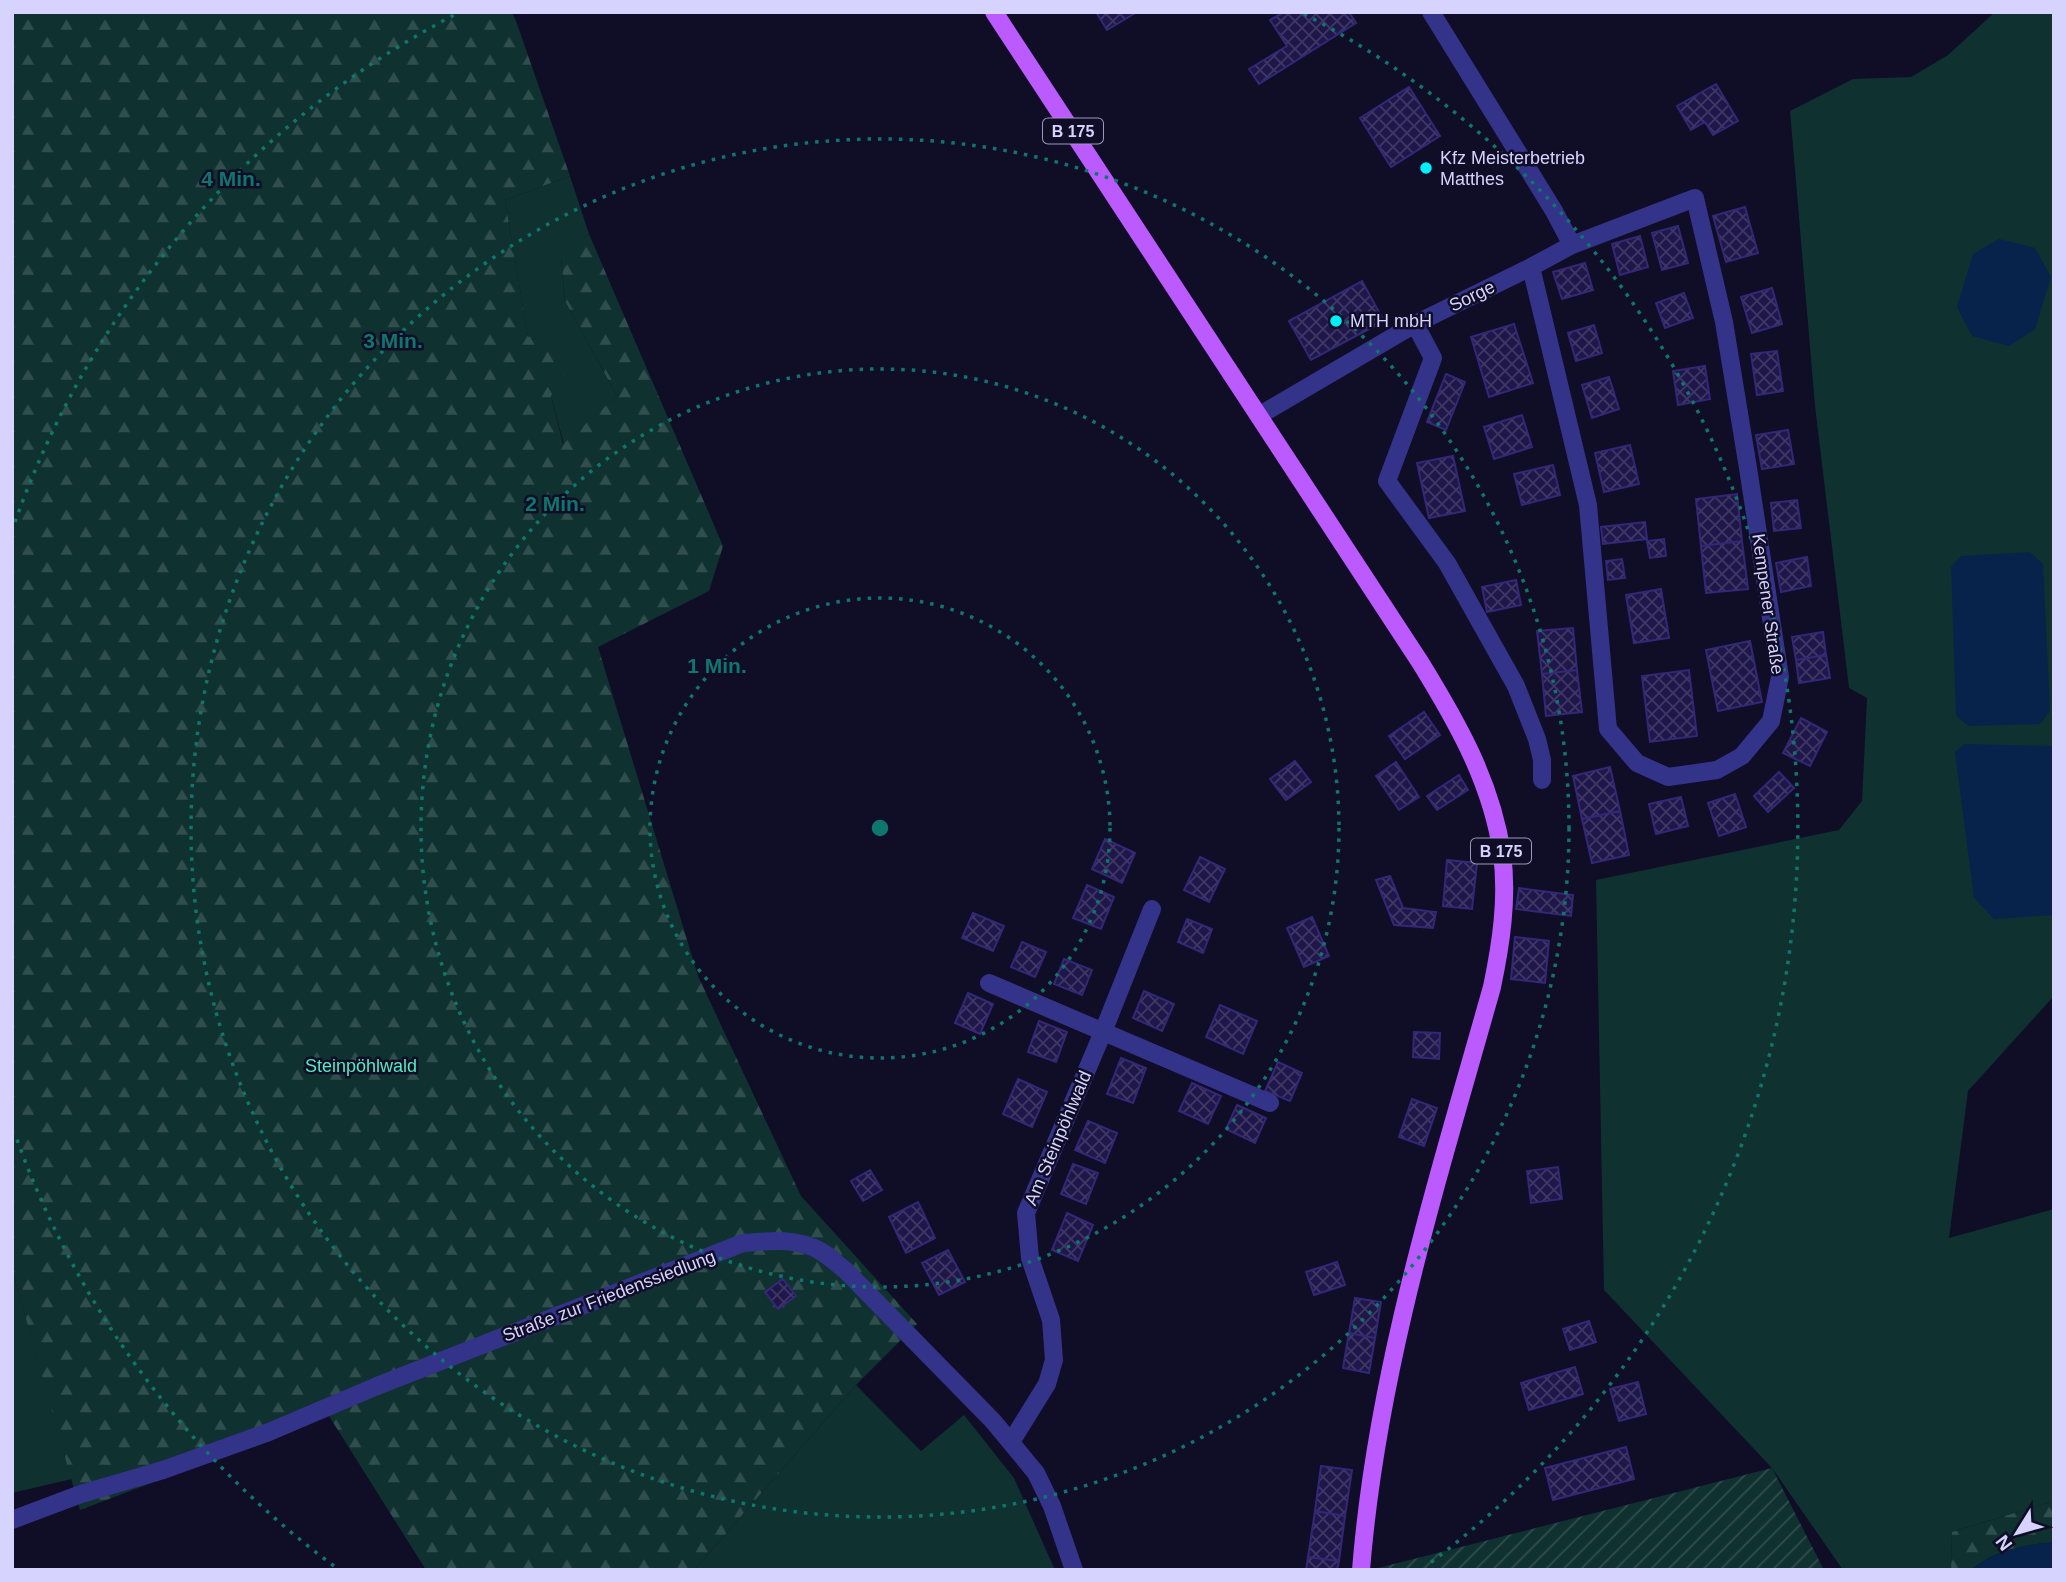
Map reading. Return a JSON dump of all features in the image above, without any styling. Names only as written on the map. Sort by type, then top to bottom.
[{"type":"main road","name":"B 175","points":[[994,12],[1260,415],[1447,707],[1471,750],[1484,784],[1502,855],[1503,911],[1500,951],[1400,1324],[1374,1464],[1361,1570]]},
{"type":"street","points":[[1431,12],[1554,211],[1572,245]]},
{"type":"street","name":"Sorge","points":[[1260,415],[1415,324],[1572,245],[1695,198]]},
{"type":"street","name":"Kempener Straße","points":[[1531,267],[1588,505],[1608,729],[1637,763],[1668,777],[1717,770],[1742,757],[1771,721],[1780,677],[1724,322],[1695,198]]},
{"type":"street","points":[[1415,324],[1433,358],[1387,481],[1447,563],[1516,686],[1537,738],[1542,760],[1542,779]]},
{"type":"street","name":"Am Steinpöhlwald","points":[[1011,1442],[1047,1384],[1054,1360],[1051,1320],[1030,1258],[1026,1213],[1152,909]]},
{"type":"street","points":[[989,983],[1270,1103]]},
{"type":"street","name":"Straße zur Friedenssiedlung","points":[[12,1520],[81,1494],[163,1470],[269,1432],[377,1386],[743,1244],[778,1240],[805,1244],[821,1251],[845,1270],[1011,1442],[1035,1473],[1047,1495],[1074,1570]]},
{"type":"green space","name":"Steinpöhlwald","points":[[12,12],[512,12],[516,21],[570,176],[505,200],[528,337],[551,330],[565,372],[551,396],[563,444],[617,396],[565,301],[561,257],[589,234],[723,546],[709,591],[598,647],[698,976],[801,1196],[917,1324],[856,1385],[694,1570],[426,1570],[329,1416],[80,1510],[12,1270]]},
{"type":"green space","points":[[1995,12],[2054,12],[2054,996],[1968,1091],[1949,1238],[2054,1209],[2054,1501],[1952,1532],[1951,1570],[1843,1570],[1772,1468],[1604,1290],[1596,880],[1839,830],[1862,801],[1867,698],[1849,688],[1815,406],[1790,111],[1853,79],[1911,77],[1948,55]]},
{"type":"green space","points":[[570,176],[589,234],[561,258],[565,301],[617,396],[564,445],[551,396],[528,338],[505,200]]},
{"type":"green space","points":[[12,1270],[72,1479],[12,1493]]},
{"type":"green space","points":[[856,1385],[921,1451],[964,1415],[1014,1478],[1055,1570],[694,1570]]},
{"type":"green space","points":[[1772,1468],[1824,1570],[1370,1570]]},
{"type":"green space","points":[[2054,1501],[2054,1542],[2010,1550],[1980,1563],[1971,1570],[1951,1570],[1952,1532]]},
{"type":"water","points":[[1999,239],[2035,248],[2051,277],[2035,329],[2009,346],[1972,336],[1957,307],[1973,254]]},
{"type":"water","points":[[2030,552],[2043,564],[2050,711],[2040,724],[1968,726],[1956,715],[1951,567],[1961,556]]},
{"type":"water","points":[[1965,744],[2054,746],[2054,915],[1994,919],[1974,898],[1955,752]]},
{"type":"water","points":[[2054,1542],[2054,1570],[1971,1570],[1980,1563],[2010,1550]]},
{"type":"building","points":[[1096,12],[1137,12],[1107,30]]},
{"type":"building","points":[[1280,12],[1349,12],[1356,23],[1259,84],[1249,69],[1287,46],[1270,20],[1281,14]]},
{"type":"building","points":[[1716,84],[1738,121],[1713,135],[1705,122],[1691,130],[1677,106]]},
{"type":"building","points":[[1409,87],[1440,136],[1391,167],[1360,118]]},
{"type":"building","points":[[1745,207],[1758,253],[1726,262],[1713,216]]},
{"type":"building","points":[[1678,226],[1688,263],[1662,270],[1652,233]]},
{"type":"building","points":[[1640,236],[1648,267],[1620,275],[1612,244]]},
{"type":"building","points":[[1585,263],[1593,290],[1562,299],[1553,272]]},
{"type":"building","name":"MTH mbH","points":[[1362,281],[1384,321],[1311,360],[1289,321]]},
{"type":"building","points":[[1772,288],[1782,324],[1752,333],[1741,297]]},
{"type":"building","points":[[1684,293],[1693,318],[1665,328],[1656,303]]},
{"type":"building","points":[[1514,324],[1533,383],[1489,397],[1471,337]]},
{"type":"building","points":[[1594,325],[1602,353],[1576,361],[1568,333]]},
{"type":"building","points":[[1777,351],[1783,391],[1757,395],[1751,354]]},
{"type":"building","points":[[1705,366],[1710,399],[1678,405],[1673,371]]},
{"type":"building","points":[[1446,374],[1465,382],[1446,430],[1427,422]]},
{"type":"building","points":[[1609,377],[1619,409],[1592,418],[1582,385]]},
{"type":"building","points":[[1522,415],[1532,447],[1494,459],[1484,427]]},
{"type":"building","points":[[1788,430],[1794,464],[1762,469],[1756,435]]},
{"type":"building","points":[[1630,445],[1639,484],[1604,492],[1595,453]]},
{"type":"building","points":[[1453,456],[1465,511],[1429,518],[1417,463]]},
{"type":"building","points":[[1553,465],[1560,495],[1522,505],[1514,474]]},
{"type":"building","points":[[1737,494],[1742,541],[1701,546],[1696,499]]},
{"type":"building","points":[[1797,500],[1801,528],[1774,531],[1771,503]]},
{"type":"building","points":[[1645,522],[1647,539],[1603,544],[1601,527]]},
{"type":"building","points":[[1664,539],[1666,556],[1650,558],[1647,541]]},
{"type":"building","points":[[1742,541],[1748,589],[1706,593],[1701,546]]},
{"type":"building","points":[[1807,557],[1811,586],[1781,592],[1776,563]]},
{"type":"building","points":[[1622,559],[1625,578],[1608,580],[1606,561]]},
{"type":"building","points":[[1516,580],[1521,605],[1487,612],[1482,587]]},
{"type":"building","points":[[1661,589],[1669,638],[1634,643],[1626,595]]},
{"type":"building","points":[[1573,628],[1577,670],[1542,674],[1537,631]]},
{"type":"building","points":[[1823,632],[1826,655],[1796,660],[1792,637]]},
{"type":"building","points":[[1750,641],[1762,702],[1718,711],[1706,650]]},
{"type":"building","points":[[1826,655],[1830,678],[1799,683],[1796,660]]},
{"type":"building","points":[[1577,670],[1582,712],[1546,716],[1542,674]]},
{"type":"building","points":[[1689,670],[1697,736],[1650,742],[1642,676]]},
{"type":"building","points":[[1424,712],[1440,735],[1405,759],[1389,736]]},
{"type":"building","points":[[1801,718],[1827,732],[1810,766],[1783,753]]},
{"type":"building","points":[[1295,761],[1311,782],[1286,800],[1270,779]]},
{"type":"building","points":[[1396,762],[1419,797],[1399,810],[1376,776]]},
{"type":"building","points":[[1610,767],[1620,811],[1582,819],[1573,776]]},
{"type":"building","points":[[1779,772],[1794,788],[1768,812],[1754,796]]},
{"type":"building","points":[[1459,775],[1468,790],[1437,810],[1427,796]]},
{"type":"building","points":[[1735,794],[1746,827],[1719,836],[1708,803]]},
{"type":"building","points":[[1681,797],[1688,826],[1656,834],[1649,804]]},
{"type":"building","points":[[1620,811],[1629,855],[1592,863],[1582,819]]},
{"type":"building","points":[[1105,839],[1135,853],[1122,883],[1092,869]]},
{"type":"building","points":[[1200,857],[1225,869],[1209,902],[1184,890]]},
{"type":"building","points":[[1447,860],[1477,863],[1472,909],[1443,906]]},
{"type":"building","points":[[1390,876],[1403,908],[1436,912],[1433,928],[1394,925],[1376,880]]},
{"type":"building","points":[[1087,885],[1114,897],[1101,929],[1073,918]]},
{"type":"building","points":[[1519,888],[1573,895],[1571,916],[1516,909]]},
{"type":"building","points":[[973,913],[1004,926],[993,951],[962,938]]},
{"type":"building","points":[[1312,917],[1329,956],[1304,967],[1287,928]]},
{"type":"building","points":[[1187,919],[1212,929],[1203,953],[1178,942]]},
{"type":"building","points":[[1515,937],[1549,941],[1545,983],[1511,979]]},
{"type":"building","points":[[1022,942],[1046,952],[1035,977],[1011,967]]},
{"type":"building","points":[[1064,959],[1092,970],[1082,995],[1054,984]]},
{"type":"building","points":[[1144,991],[1174,1004],[1162,1031],[1133,1018]]},
{"type":"building","points":[[968,993],[993,1004],[980,1034],[955,1023]]},
{"type":"building","points":[[1220,1005],[1257,1021],[1243,1054],[1206,1037]]},
{"type":"building","points":[[1039,1021],[1067,1032],[1056,1062],[1028,1052]]},
{"type":"building","points":[[1414,1032],[1440,1033],[1439,1059],[1413,1057]]},
{"type":"building","points":[[1121,1058],[1146,1068],[1133,1103],[1107,1094]]},
{"type":"building","points":[[1278,1062],[1302,1073],[1290,1101],[1265,1091]]},
{"type":"building","points":[[1018,1079],[1047,1092],[1032,1127],[1003,1114]]},
{"type":"building","points":[[1192,1083],[1221,1096],[1208,1124],[1179,1111]]},
{"type":"building","points":[[1412,1099],[1437,1108],[1424,1146],[1399,1137]]},
{"type":"building","points":[[1237,1105],[1266,1118],[1255,1143],[1226,1129]]},
{"type":"building","points":[[1088,1121],[1117,1133],[1105,1163],[1075,1150]]},
{"type":"building","points":[[1073,1164],[1098,1173],[1086,1204],[1061,1194]]},
{"type":"building","points":[[1558,1167],[1562,1199],[1531,1203],[1527,1171]]},
{"type":"building","points":[[870,1170],[882,1190],[863,1201],[851,1181]]},
{"type":"building","points":[[918,1202],[935,1238],[906,1253],[889,1217]]},
{"type":"building","points":[[1067,1213],[1093,1225],[1078,1261],[1052,1250]]},
{"type":"building","points":[[948,1250],[965,1282],[939,1295],[922,1263]]},
{"type":"building","points":[[1337,1262],[1345,1285],[1314,1295],[1306,1272]]},
{"type":"building","points":[[783,1279],[796,1296],[778,1309],[765,1292]]},
{"type":"building","points":[[1355,1298],[1381,1302],[1375,1338],[1349,1333]]},
{"type":"building","points":[[1589,1321],[1596,1342],[1570,1350],[1563,1329]]},
{"type":"building","points":[[1349,1333],[1375,1338],[1369,1373],[1343,1368]]},
{"type":"building","points":[[1575,1367],[1583,1394],[1529,1410],[1521,1383]]},
{"type":"building","points":[[1638,1382],[1646,1414],[1619,1421],[1610,1389]]},
{"type":"building","points":[[1626,1447],[1634,1479],[1553,1500],[1545,1468]]},
{"type":"building","points":[[1321,1466],[1352,1470],[1345,1516],[1315,1511]]},
{"type":"building","points":[[1315,1511],[1345,1516],[1339,1561],[1308,1557]]},
{"type":"building","points":[[1308,1557],[1339,1561],[1337,1570],[1306,1570]]},
{"type":"place","name":"Kfz Meisterbetrieb Matthes","points":[[1426,168]]},
{"type":"place","name":"MTH mbH","points":[[1336,321]]}]
